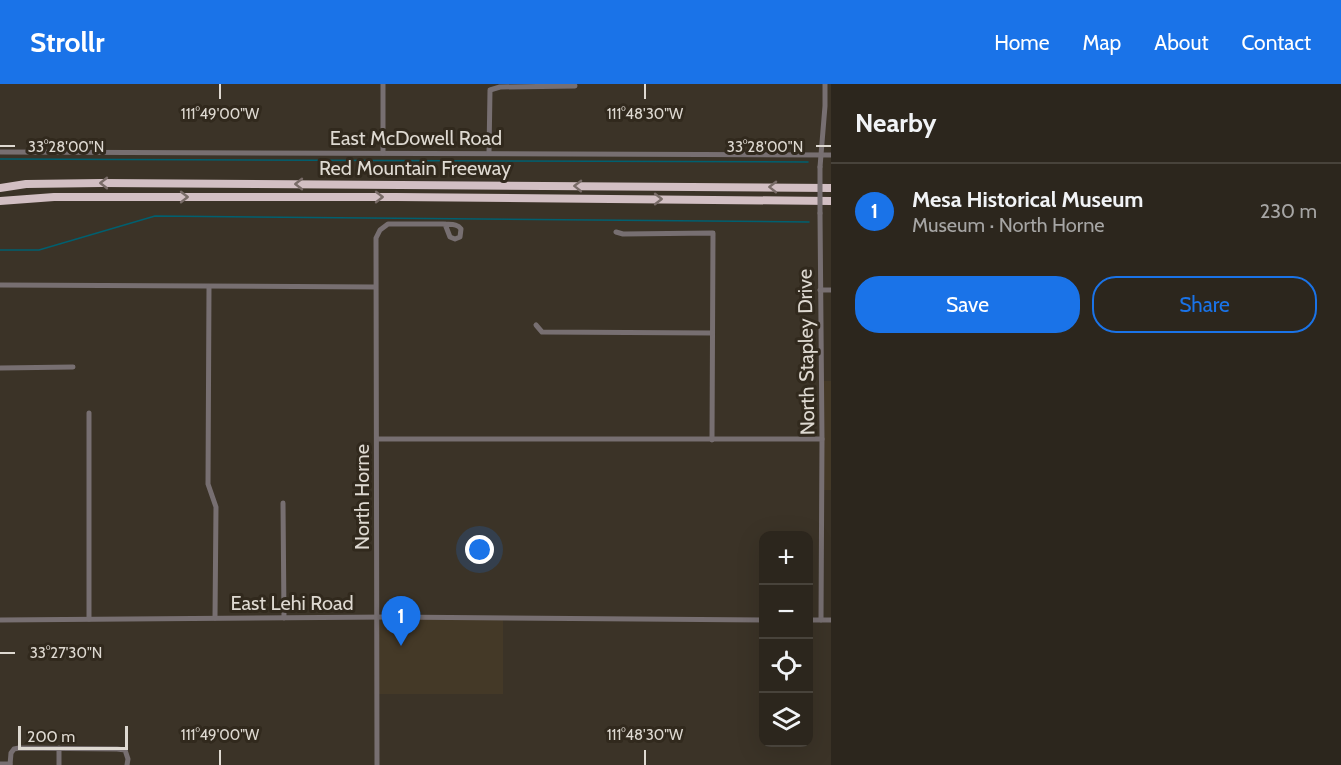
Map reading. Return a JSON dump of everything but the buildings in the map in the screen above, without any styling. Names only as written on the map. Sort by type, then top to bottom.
[{"type":"highway","name":"Red Mountain Freeway","points":[[0,188],[26,184],[114,183],[831,188]]},
{"type":"highway","name":"Red Mountain Freeway","points":[[0,201],[54,197],[409,197],[831,201]]},
{"type":"street","points":[[383,84],[383,153]]},
{"type":"street","name":"North Stapley Drive","points":[[821,620],[820,167],[825,84]]},
{"type":"street","points":[[489,153],[489,93],[492,89],[575,86]]},
{"type":"street","name":"East McDowell Road","points":[[0,152],[831,155]]},
{"type":"street","name":"North Horne","points":[[377,765],[376,238],[380,230],[388,224],[445,224]]},
{"type":"street","points":[[616,232],[623,234],[713,234],[712,440]]},
{"type":"street","points":[[0,285],[375,287]]},
{"type":"street","points":[[209,287],[208,484],[216,507],[215,618]]},
{"type":"street","points":[[820,290],[831,290]]},
{"type":"street","points":[[536,325],[542,332],[712,333]]},
{"type":"street","points":[[0,368],[73,368]]},
{"type":"street","points":[[89,413],[89,619]]},
{"type":"street","points":[[377,440],[822,439]]},
{"type":"street","points":[[283,503],[284,618]]},
{"type":"street","name":"East Lehi Road","points":[[0,620],[377,617],[759,620]]},
{"type":"street","points":[[377,646],[381,625],[389,617]]},
{"type":"street","points":[[813,620],[831,620]]},
{"type":"street","points":[[59,748],[59,765]]},
{"type":"street","points":[[0,764],[10,764],[11,753],[14,749],[117,748],[124,750],[127,754],[127,765]]},
{"type":"shaded area","points":[[821,381],[831,381],[831,490],[822,490]]},
{"type":"shaded area","points":[[377,617],[503,618],[503,694],[377,694]]},
{"type":"waterway","points":[[0,159],[808,162]]},
{"type":"waterway","points":[[0,250],[39,250],[155,216],[809,222]]},
{"type":"place","name":"Mesa Historical Museum","points":[[401,646]]}]
